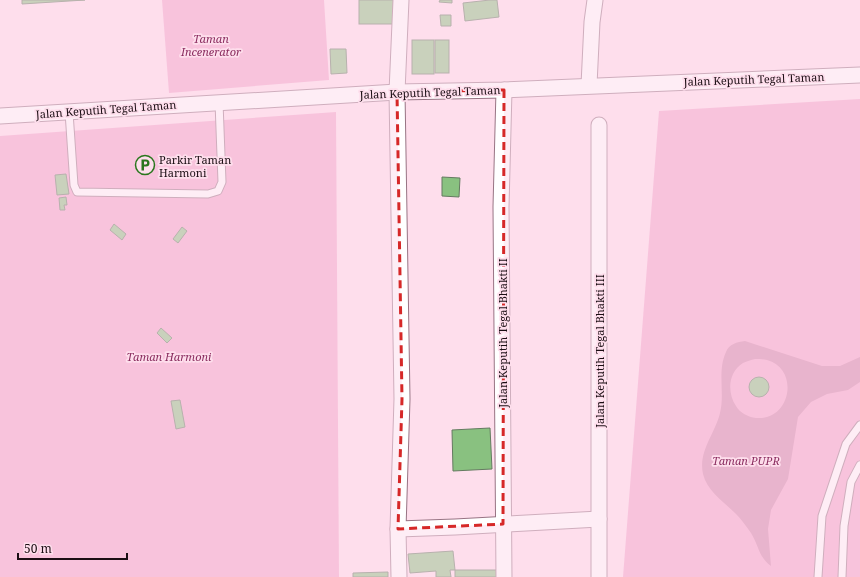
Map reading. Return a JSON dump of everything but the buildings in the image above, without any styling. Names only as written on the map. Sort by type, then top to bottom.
[{"type":"street","points":[[399,577],[398,529],[402,399],[397,92],[401,0]]},
{"type":"street","points":[[589,85],[592,22],[595,0]]},
{"type":"street","name":"Jalan Keputih Tegal Taman","points":[[0,116],[397,92],[504,90],[589,85],[860,75]]},
{"type":"street","name":"Jalan Keputih Tegal Bhakti II","points":[[504,90],[501,207],[504,577]]},
{"type":"street","name":"Jalan Keputih Tegal Bhakti III","points":[[599,125],[599,577]]},
{"type":"street","points":[[398,529],[599,519]]},
{"type":"lane","points":[[69,112],[74,185],[77,192],[82,194],[208,194],[218,191],[222,182],[219,102]]},
{"type":"lane","points":[[818,577],[822,516],[846,444],[860,425]]},
{"type":"lane","points":[[842,577],[844,526],[851,482],[860,465]]},
{"type":"highlighted area","points":[[504,90],[503,524],[398,529],[402,399],[397,92]]},
{"type":"green space","name":"Taman Incenerator","points":[[162,0],[324,0],[329,80],[169,93]]},
{"type":"green space","name":"Taman PUPR","points":[[860,99],[860,577],[623,577],[659,111]]},
{"type":"green space","name":"Taman Harmoni","points":[[336,112],[339,577],[0,577],[0,136]]},
{"type":"shaded area","points":[[742,341],[822,366],[840,366],[860,357],[860,382],[848,390],[827,394],[811,402],[798,417],[788,479],[771,510],[768,529],[771,566],[761,555],[751,533],[736,514],[712,491],[703,474],[702,466],[705,450],[720,413],[723,359],[729,347]],"holes":[[[756,359],[767,360],[777,365],[784,373],[787,383],[787,394],[784,403],[777,411],[768,417],[756,418],[744,414],[733,401],[731,395],[730,383],[734,372],[744,362]]]},
{"type":"place","name":"Parkir Taman Harmoni","points":[[145,165]]}]
